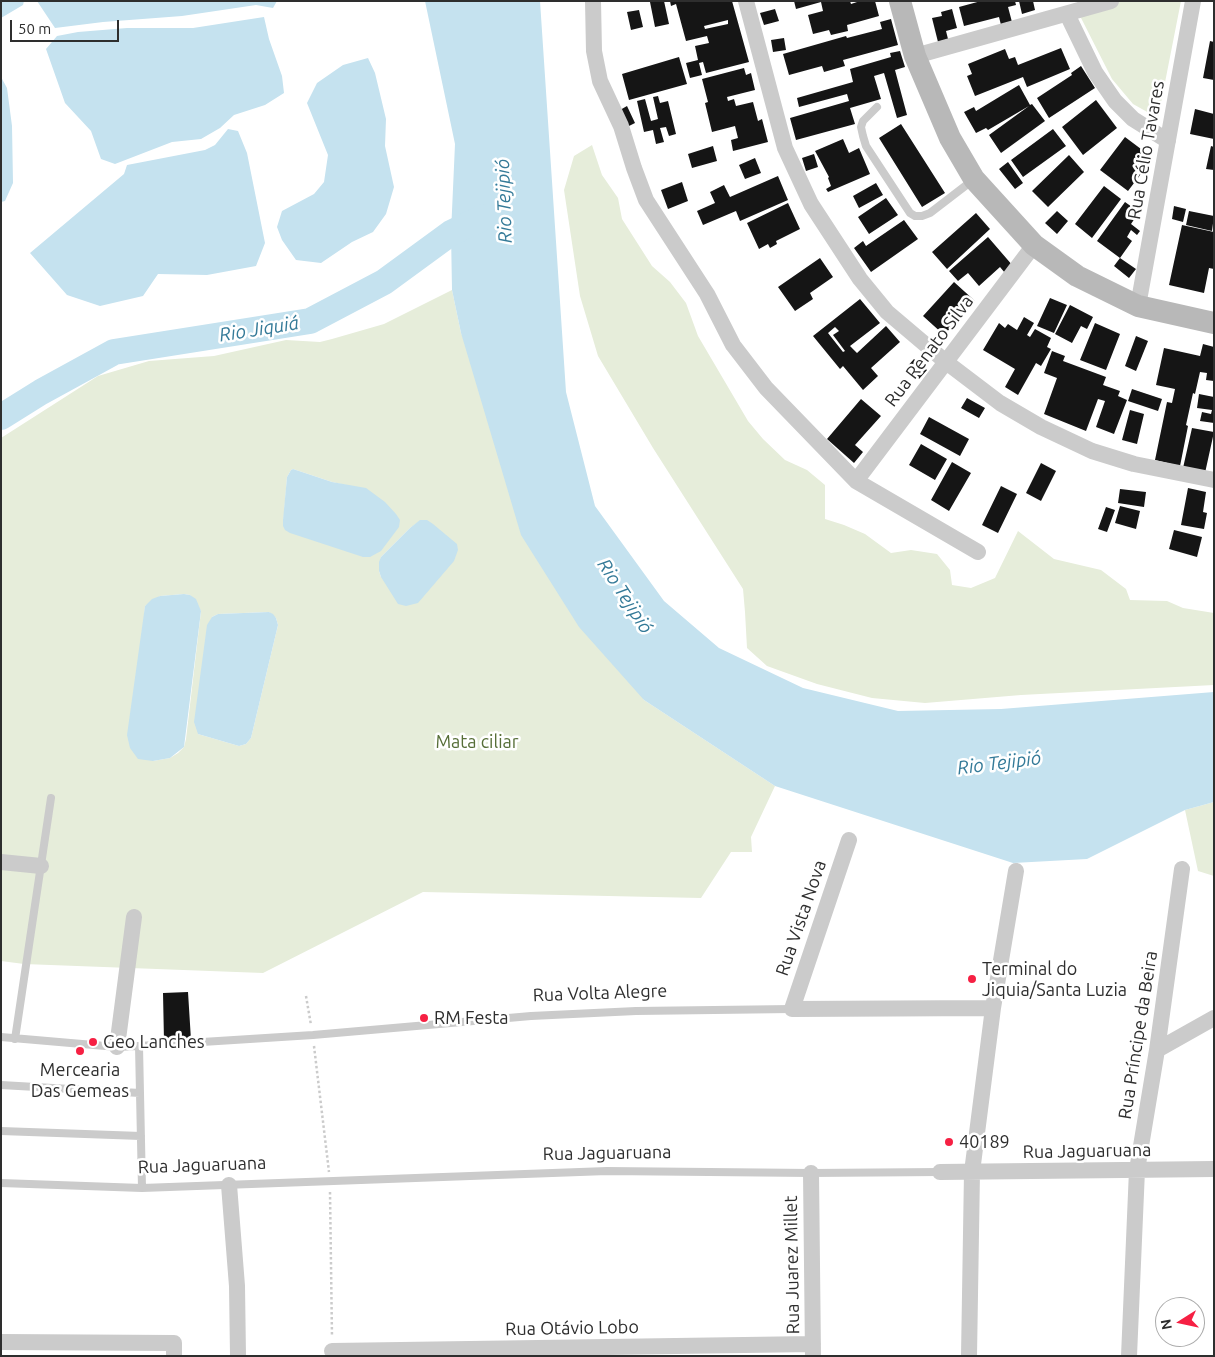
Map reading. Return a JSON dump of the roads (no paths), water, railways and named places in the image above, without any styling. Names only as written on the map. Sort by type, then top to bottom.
[{"type":"street","points":[[593,1],[594,51],[600,81],[621,126],[646,200],[707,294],[733,345],[766,388],[856,481],[978,552]]},
{"type":"street","points":[[746,1],[786,148],[810,204],[860,279],[887,312],[946,362],[1000,403],[1041,427],[1092,451],[1134,464],[1214,480]]},
{"type":"street","points":[[900,1],[915,56],[950,138],[974,179],[1034,245],[1077,276],[1138,306],[1214,323]]},
{"type":"street","points":[[915,56],[1111,1]]},
{"type":"street","name":"Rua Célio Tavares","points":[[1138,306],[1193,1]]},
{"type":"street","points":[[1067,14],[1095,72],[1115,101],[1133,119],[1168,141]]},
{"type":"street","name":"Rua Renato Silva","points":[[856,481],[1034,245]]},
{"type":"street","name":"Rua Vista Nova","points":[[792,1008],[849,840]]},
{"type":"street","points":[[1,862],[41,866]]},
{"type":"street","name":"Rua Príncipe da Beira","points":[[1129,1356],[1137,1170],[1157,1050],[1182,870]]},
{"type":"street","points":[[969,1356],[972,1172],[993,1008],[1016,871]]},
{"type":"street","points":[[117,1047],[134,917]]},
{"type":"street","name":"Rua Volta Alegre","points":[[792,1008],[993,1008]]},
{"type":"street","points":[[1157,1050],[1214,1018]]},
{"type":"street","name":"Rua Jaguaruana","points":[[940,1172],[1214,1169]]},
{"type":"street","name":"Rua Juarez Millet","points":[[811,1173],[813,1350]]},
{"type":"street","points":[[229,1185],[237,1286],[238,1356]]},
{"type":"street","points":[[1,1342],[174,1350]]},
{"type":"street","name":"Rua Otávio Lobo","points":[[332,1351],[813,1350]]},
{"type":"lane","points":[[877,107],[863,120],[861,127],[862,136],[866,146],[910,214],[922,216],[930,213],[974,179]]},
{"type":"lane","points":[[15,1039],[51,798]]},
{"type":"lane","name":"Rua Volta Alegre","points":[[1,1037],[117,1047],[313,1035],[532,1016],[636,1011],[792,1008]]},
{"type":"lane","points":[[139,1046],[142,1188]]},
{"type":"lane","points":[[1,1086],[140,1093]]},
{"type":"lane","points":[[1,1131],[141,1136]]},
{"type":"lane","name":"Rua Jaguaruana","points":[[1,1183],[142,1188],[607,1171],[940,1172]]},
{"type":"water","points":[[1,1],[24,1],[23,5],[1,18]]},
{"type":"water","points":[[37,1],[277,1],[273,8],[256,5],[182,16],[55,28]]},
{"type":"water","name":"Rio Tejipió","points":[[425,1],[540,1],[566,392],[595,506],[664,601],[719,648],[803,688],[898,711],[1001,709],[1214,692],[1214,802],[1185,810],[1087,859],[1013,863],[775,786],[644,700],[579,627],[521,535],[461,333],[452,290],[451,233],[455,144]]},
{"type":"water","points":[[264,17],[269,39],[282,76],[284,93],[265,105],[234,115],[220,128],[201,139],[172,142],[115,164],[101,159],[91,131],[65,103],[46,49],[57,36],[78,32],[127,28],[193,28]]},
{"type":"water","points":[[368,58],[375,73],[386,119],[385,146],[394,187],[386,214],[373,232],[352,242],[321,263],[296,260],[282,240],[277,227],[282,211],[314,194],[324,182],[328,155],[307,103],[317,83],[343,65]]},
{"type":"water","points":[[1,77],[7,88],[12,126],[13,183],[5,201],[1,202]]},
{"type":"water","points":[[228,129],[238,131],[247,153],[265,243],[256,266],[207,275],[158,274],[143,296],[100,306],[67,295],[30,253],[124,174],[127,165],[205,150],[215,145]]},
{"type":"water","points":[[293,469],[332,482],[366,488],[385,502],[396,514],[400,520],[399,527],[381,551],[370,557],[363,557],[290,533],[285,530],[283,520],[287,477]]},
{"type":"water","points":[[420,520],[427,520],[433,524],[457,544],[458,550],[454,561],[418,603],[406,606],[398,604],[381,577],[379,562],[381,557]]},
{"type":"water","points":[[184,594],[196,599],[201,611],[184,747],[170,758],[153,761],[138,759],[130,748],[127,735],[145,606],[152,599],[160,596]]},
{"type":"water","points":[[269,612],[276,618],[278,625],[251,738],[246,744],[239,746],[198,734],[194,722],[207,625],[212,617],[218,614]]},
{"type":"waterway","name":"Rio Jiquiá","points":[[1,417],[41,392],[114,352],[310,321],[384,282],[451,233],[484,217]]},
{"type":"place","name":"Terminal do Jiquia/Santa Luzia","points":[[972,979]]},
{"type":"place","name":"RM Festa","points":[[424,1018]]},
{"type":"place","name":"Geo Lanches","points":[[93,1042]]},
{"type":"place","name":"Mercearia Das Gemeas","points":[[80,1051]]},
{"type":"place","name":"40189","points":[[949,1142]]},
{"type":"park label","name":"Mata ciliar","points":[[477,742]]}]
